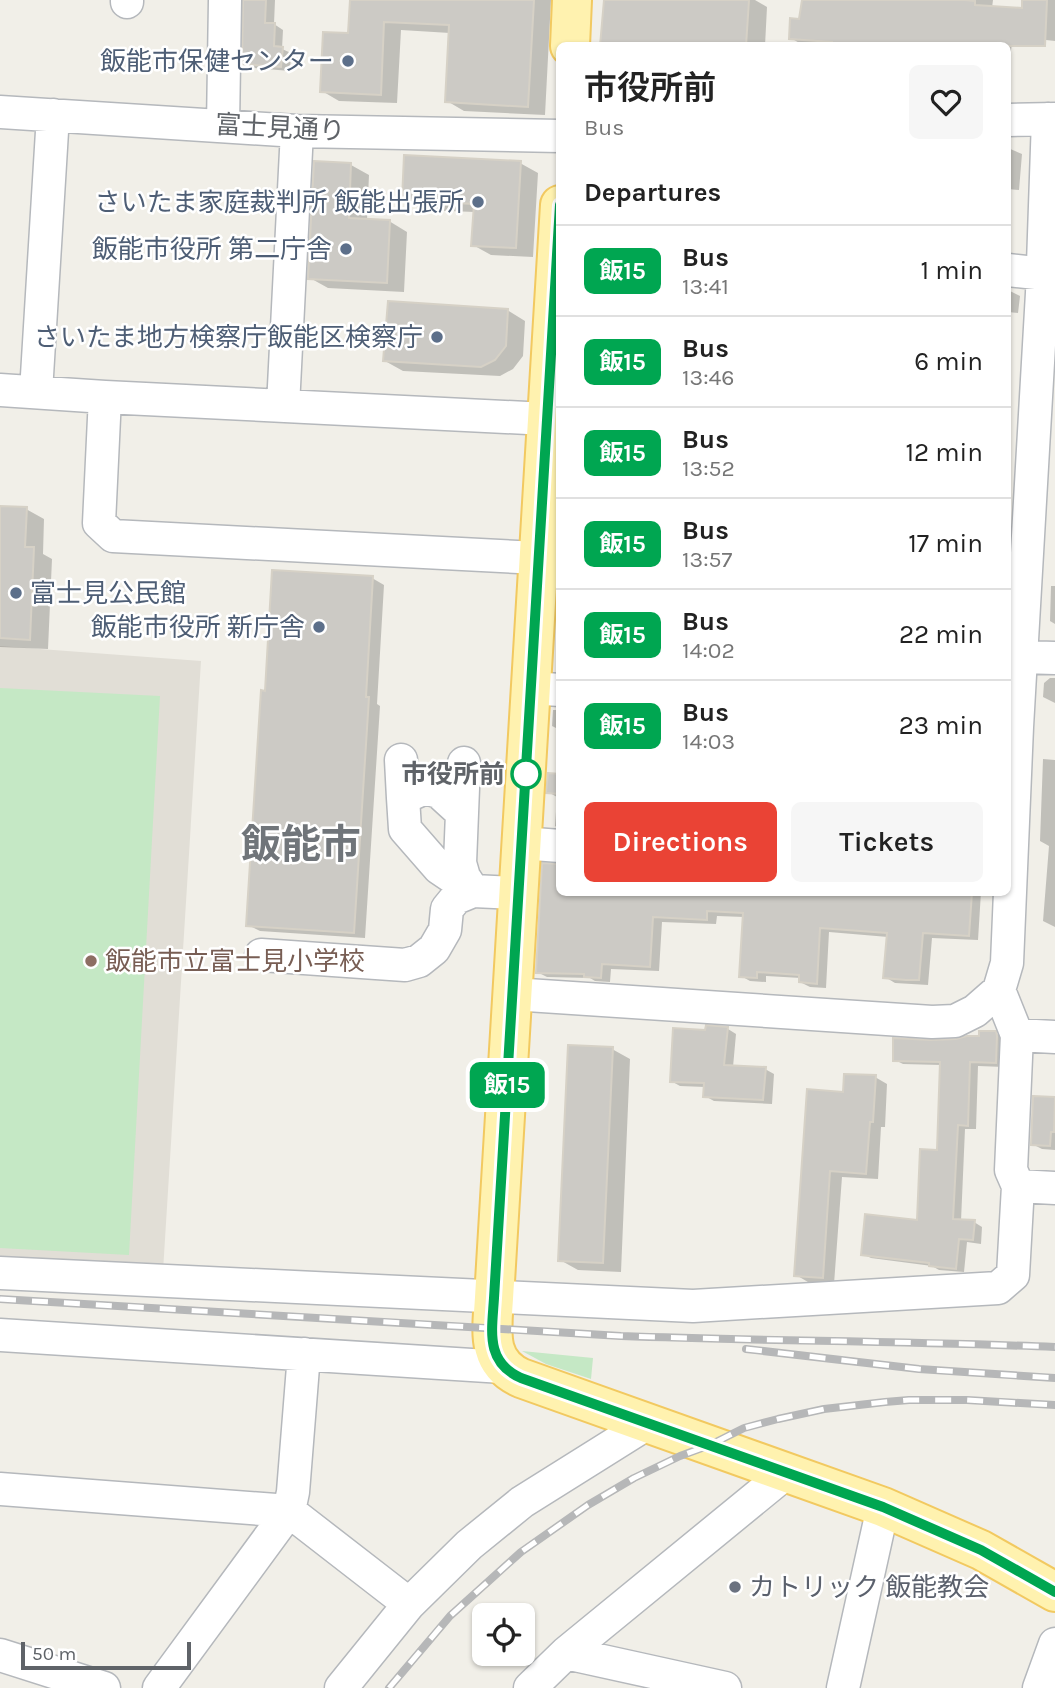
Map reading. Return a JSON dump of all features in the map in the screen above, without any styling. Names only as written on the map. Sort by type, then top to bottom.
[{"type":"main road","points":[[570,42],[572,0]]},
{"type":"main road","points":[[556,344],[555,376],[547,419],[545,689],[522,843],[492,1329],[497,1358],[510,1373],[521,1378],[883,1507],[981,1550],[1055,1592]]},
{"type":"street","points":[[223,126],[225,0]]},
{"type":"street","name":"富士見通り","points":[[0,112],[297,131],[556,136]]},
{"type":"street","points":[[36,392],[53,115]]},
{"type":"street","points":[[1011,120],[1052,119],[1048,274],[1022,421],[1017,573],[1021,657],[1012,726],[1011,777]]},
{"type":"street","points":[[283,406],[297,131]]},
{"type":"street","points":[[1011,270],[1048,274]]},
{"type":"street","points":[[0,390],[547,419]]},
{"type":"street","points":[[105,397],[99,523],[113,536],[546,538]]},
{"type":"street","points":[[1021,657],[1055,658]]},
{"type":"street","points":[[401,760],[405,829],[439,868],[473,891]]},
{"type":"street","points":[[464,763],[460,863],[464,877],[473,891]]},
{"type":"street","points":[[403,798],[425,788],[439,792],[462,813]]},
{"type":"street","points":[[522,843],[556,846]]},
{"type":"street","points":[[261,955],[405,965],[419,961],[434,949],[445,930],[447,909],[456,898],[473,891],[519,893]]},
{"type":"street","points":[[512,994],[932,1022],[954,1021],[975,1011],[999,990],[1007,963],[1009,896]]},
{"type":"street","points":[[0,1273],[693,1306],[998,1288],[1013,1275],[1018,1186],[1011,1170],[1017,1035],[999,990]]},
{"type":"street","points":[[1017,1035],[1055,1037]]},
{"type":"street","points":[[1018,1186],[1055,1188]]},
{"type":"street","points":[[0,1335],[503,1367]]},
{"type":"street","points":[[159,1688],[289,1511],[293,1492],[304,1354]]},
{"type":"street","points":[[341,1688],[409,1604],[469,1545],[522,1502],[648,1423]]},
{"type":"street","points":[[530,1688],[566,1653],[787,1472]]},
{"type":"street","points":[[0,1489],[289,1511],[409,1604]]},
{"type":"street","points":[[843,1688],[883,1507]]},
{"type":"street","points":[[1039,1688],[1055,1644]]},
{"type":"street","points":[[566,1653],[725,1688]]},
{"type":"street","points":[[0,1655],[104,1688]]},
{"type":"shaded area","name":"飯能市立富士見小学校","points":[[0,646],[201,661],[163,1271],[0,1262]]},
{"type":"green space","name":"飯能市立富士見小学校","points":[[0,688],[160,696],[129,1255],[0,1248]]},
{"type":"green space","points":[[522,1351],[593,1358],[591,1379],[546,1364]]},
{"type":"building","points":[[243,0],[266,0],[265,23],[275,23],[274,46],[283,47],[281,67],[242,64]]},
{"type":"building","points":[[350,0],[534,0],[528,107],[445,102],[449,25],[384,22],[381,95],[320,92],[323,32],[348,33]]},
{"type":"building","points":[[604,0],[749,0],[746,42],[600,42]]},
{"type":"building","points":[[802,0],[965,0],[975,1],[975,5],[1022,8],[1022,0],[1047,0],[1045,46],[1011,46],[1011,42],[832,42],[789,39],[790,18],[799,19]]},
{"type":"building","name":"さいたま家庭裁判所 飯能出張所","points":[[404,155],[521,161],[516,248],[471,246],[474,204],[402,200]]},
{"type":"building","name":"飯能市役所 第二庁舎","points":[[314,161],[351,163],[349,218],[390,220],[387,283],[308,279]]},
{"type":"building","points":[[388,301],[508,309],[506,346],[495,360],[481,367],[383,361]]},
{"type":"building","name":"富士見公民館","points":[[0,506],[27,507],[25,547],[34,547],[30,640],[0,638]]},
{"type":"building","points":[[272,570],[373,576],[366,697],[369,697],[354,933],[246,926],[261,690],[265,691]]},
{"type":"building","points":[[548,773],[556,774],[556,794],[546,793]]},
{"type":"building","points":[[542,863],[556,864],[556,896],[972,896],[969,936],[923,933],[919,980],[883,978],[887,933],[820,928],[817,984],[799,982],[799,975],[757,972],[757,978],[739,977],[743,913],[707,911],[707,920],[653,917],[650,967],[602,964],[601,978],[584,977],[584,974],[536,973]]},
{"type":"building","points":[[706,1025],[728,1027],[724,1065],[766,1067],[763,1100],[703,1097],[704,1083],[670,1082],[673,1028],[705,1030]]},
{"type":"building","points":[[979,1031],[996,1031],[996,1063],[970,1062],[968,1126],[958,1125],[953,1219],[975,1220],[973,1240],[959,1239],[956,1269],[861,1255],[865,1214],[917,1220],[920,1149],[937,1150],[940,1062],[893,1061],[893,1038],[956,1039],[979,1036]]},
{"type":"building","points":[[568,1045],[613,1047],[603,1263],[558,1261]]},
{"type":"building","points":[[844,1074],[876,1075],[866,1174],[830,1171],[823,1278],[794,1276],[807,1089],[843,1092]]},
{"type":"building","points":[[1033,1096],[1055,1097],[1054,1132],[1051,1132],[1050,1146],[1031,1145]]},
{"type":"railway","points":[[0,1299],[621,1336],[1055,1347]]},
{"type":"railway","points":[[746,1349],[919,1369],[1055,1378]]},
{"type":"railway","points":[[389,1688],[450,1616],[521,1552],[588,1505],[634,1478],[744,1428],[824,1409],[909,1400],[1055,1405]]},
{"type":"bus line","name":"飯15","points":[[556,271],[492,1329],[497,1358],[510,1373],[521,1378],[883,1507],[981,1550],[1055,1592]]},
{"type":"place","name":"飯能市保健センター","points":[[348,61]]},
{"type":"place","name":"さいたま家庭裁判所 飯能出張所","points":[[478,202]]},
{"type":"place","name":"飯能市役所 第二庁舎","points":[[346,249]]},
{"type":"place","name":"さいたま地方検察庁飯能区検察庁","points":[[437,337]]},
{"type":"place","name":"富士見公民館","points":[[16,593]]},
{"type":"place","name":"飯能市役所 新庁舎","points":[[319,627]]},
{"type":"place","name":"市役所前","points":[[526,774]]},
{"type":"place","name":"飯能市立富士見小学校","points":[[91,961]]},
{"type":"place","name":"カトリック 飯能教会","points":[[735,1587]]},
{"type":"district","name":"飯能市","points":[[301,844]]}]
